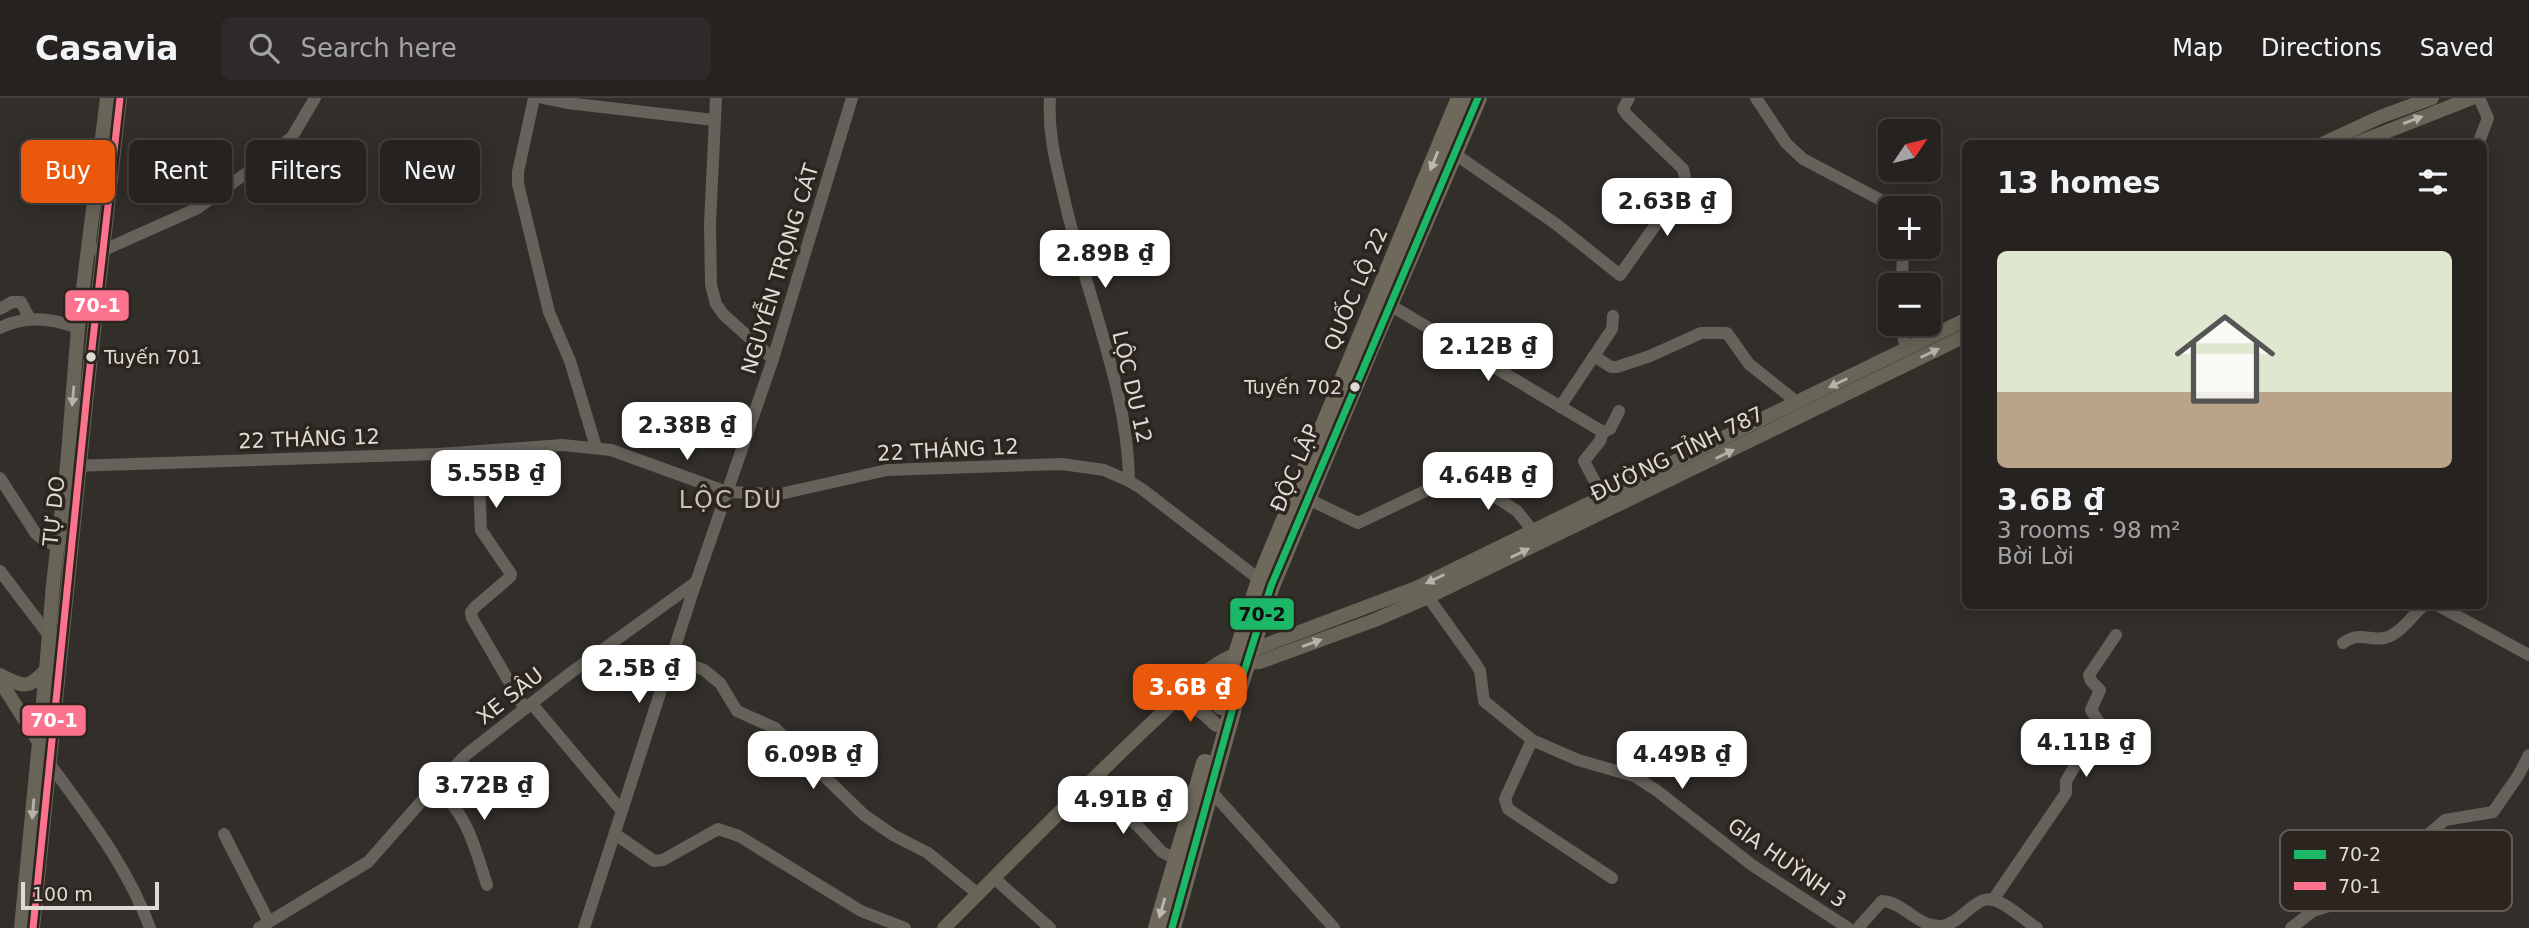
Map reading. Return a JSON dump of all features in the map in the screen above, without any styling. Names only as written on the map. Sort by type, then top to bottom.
[{"type":"highway","name":"QUỐC LỘ 22","points":[[1245,656],[1249,620],[1460,98]]},
{"type":"highway","name":"ĐỘC LẬP","points":[[1266,583],[1306,498],[1478,98]]},
{"type":"highway","points":[[1157,928],[1216,725],[1245,656]]},
{"type":"highway","points":[[1172,928],[1245,656]]},
{"type":"main road","name":"TỰ DO","points":[[33,928],[73,466],[78,328],[107,98]]},
{"type":"main road","name":"TỰ DO","points":[[22,928],[58,546],[73,466],[104,250],[120,98]]},
{"type":"main road","points":[[2331,140],[2380,117],[2432,98]]},
{"type":"main road","points":[[2365,140],[2472,98]]},
{"type":"main road","name":"ĐƯỜNG TỈNH 787","points":[[1245,656],[1416,588],[1962,322]]},
{"type":"main road","name":"ĐƯỜNG TỈNH 787","points":[[1245,656],[1260,662],[1376,620],[1428,597],[1962,337]]},
{"type":"main road","points":[[944,928],[1173,703],[1227,657],[1245,656]]},
{"type":"main road","points":[[0,675],[26,685],[34,683],[46,670]]},
{"type":"main road","points":[[0,681],[39,741],[49,763]]},
{"type":"main road","points":[[1173,703],[1189,704],[1202,711],[1216,725]]},
{"type":"street","points":[[87,247],[104,250],[198,208],[292,137],[315,98]]},
{"type":"street","points":[[534,98],[517,184],[549,312],[570,361],[596,447]]},
{"type":"street","points":[[543,98],[714,120]]},
{"type":"street","points":[[716,98],[710,224],[711,285],[716,304],[724,315],[773,359]]},
{"type":"street","name":"NGUYỄN TRỌNG CÁT","points":[[587,927],[621,810],[773,359],[852,98]]},
{"type":"street","name":"LỘC DU 12","points":[[1050,98],[1048,128],[1072,237],[1109,363],[1128,449],[1129,481]]},
{"type":"street","points":[[1455,154],[1556,224],[1620,275],[1686,182],[1683,169],[1627,115],[1623,109],[1629,98]]},
{"type":"street","points":[[1756,98],[1786,143],[1803,159],[1878,199]]},
{"type":"street","points":[[2479,98],[2488,118],[2480,140]]},
{"type":"street","points":[[0,309],[12,302],[21,302],[30,319]]},
{"type":"street","points":[[1390,305],[1604,432]]},
{"type":"street","points":[[1560,407],[1612,329],[1613,316]]},
{"type":"street","points":[[0,328],[19,320],[45,319],[78,328]]},
{"type":"street","points":[[1594,356],[1611,367],[1618,367],[1701,333],[1727,333],[1749,364],[1798,403]]},
{"type":"street","points":[[1903,336],[1906,350]]},
{"type":"street","points":[[1603,497],[1584,461],[1604,432],[1610,429],[1619,411]]},
{"type":"street","name":"22 THÁNG 12","points":[[73,466],[478,452],[562,446],[596,447],[727,492],[780,494],[887,470],[1062,464],[1104,470],[1129,481],[1266,583]]},
{"type":"street","points":[[478,452],[481,530],[511,574],[475,607],[471,612],[472,618],[528,706],[621,810]]},
{"type":"street","points":[[1306,498],[1358,523],[1461,474],[1517,511],[1533,531]]},
{"type":"street","points":[[0,478],[36,534],[58,546]]},
{"type":"street","points":[[0,571],[48,634]]},
{"type":"street","name":"XE SÂU","points":[[264,925],[369,862],[435,786],[467,754],[696,582]]},
{"type":"street","name":"GIA HUỲNH 3","points":[[1428,597],[1480,671],[1484,701],[1531,740],[1578,760],[1634,776],[1752,865],[1848,928]]},
{"type":"street","points":[[2346,641],[2357,636],[2389,636],[2398,632],[2420,609]]},
{"type":"street","points":[[2445,609],[2529,655]]},
{"type":"street","points":[[1993,900],[2066,793],[2066,781],[2100,724],[2091,710],[2100,690],[2089,675],[2116,635]]},
{"type":"street","points":[[671,658],[704,670],[720,683],[737,711],[775,728],[864,815],[893,835],[928,853],[978,894]]},
{"type":"street","points":[[1531,740],[1505,804],[1508,809],[1612,878]]},
{"type":"street","points":[[2434,830],[2445,820],[2493,812],[2529,755]]},
{"type":"street","points":[[49,763],[116,858],[150,928]]},
{"type":"street","points":[[1094,779],[1162,852],[1177,860]]},
{"type":"street","points":[[435,786],[456,807],[464,820],[487,885]]},
{"type":"street","points":[[1210,790],[1334,928]]},
{"type":"street","points":[[615,834],[654,861],[663,860],[718,829],[739,836],[861,911],[905,928]]},
{"type":"street","points":[[224,834],[264,925]]},
{"type":"street","points":[[994,878],[1050,928]]},
{"type":"street","points":[[1858,928],[1882,901],[1898,905],[1918,919],[1942,926],[1985,900],[1993,900],[2037,928]]},
{"type":"street","points":[[2291,928],[2313,911]]},
{"type":"transit line","name":"70-1","points":[[33,928],[120,98]]},
{"type":"transit line","name":"70-2","points":[[1172,928],[1236,697],[1271,586],[1478,98]]},
{"type":"place","name":"Tuyến 701","points":[[91,357]]},
{"type":"place","name":"Tuyến 702","points":[[1355,387]]},
{"type":"district","name":"LỘC DU","points":[[731,500]]}]
